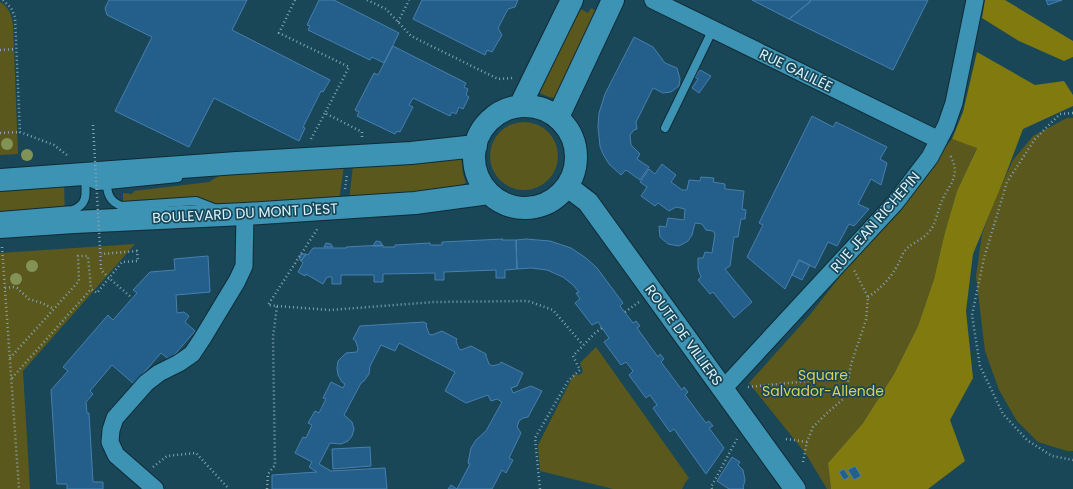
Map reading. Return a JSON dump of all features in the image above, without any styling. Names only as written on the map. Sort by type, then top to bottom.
[{"type":"main road","points":[[520,106],[572,0]]},
{"type":"main road","points":[[558,117],[613,0]]},
{"type":"main road","points":[[520,106],[540,108],[558,117],[570,132],[576,150],[575,169],[567,186],[555,199],[539,207],[521,208],[504,204],[489,193],[479,180],[475,163],[476,146],[481,132],[491,119],[505,110],[520,106]]},
{"type":"main road","points":[[0,180],[98,177],[237,163],[411,154],[476,146]]},
{"type":"main road","name":"BOULEVARD DU MONT D'EST","points":[[1,237],[74,222],[238,215],[415,203],[489,193]]},
{"type":"street","name":"RUE GALILÉE","points":[[653,0],[939,140]]},
{"type":"street","name":"RUE JEAN RICHEPIN","points":[[723,389],[895,203],[930,157],[946,126],[954,103],[975,0]]},
{"type":"street","name":"ROUTE DE VILLIERS","points":[[567,186],[588,202],[795,489]]},
{"type":"street","points":[[155,489],[116,455],[110,442],[111,430],[115,418],[146,383],[159,373],[179,363],[192,354],[237,281],[244,266],[238,215]]},
{"type":"lane","points":[[665,128],[713,29]]},
{"type":"lane","points":[[204,174],[237,163]]},
{"type":"lane","points":[[98,177],[190,177]]},
{"type":"lane","points":[[98,177],[112,202],[121,206],[196,201],[238,215]]},
{"type":"lane","points":[[0,216],[73,210],[81,207],[98,177]]},
{"type":"path","points":[[3,0],[12,8],[14,12],[20,132]]},
{"type":"path","points":[[295,0],[280,32],[349,67],[300,159]]},
{"type":"path","points":[[367,0],[386,9],[411,36],[498,79],[534,77]]},
{"type":"path","points":[[398,22],[409,0]]},
{"type":"path","points":[[0,50],[16,49]]},
{"type":"path","points":[[325,113],[362,132],[362,142],[350,156],[332,208],[321,222],[268,305],[330,310],[434,302],[528,301],[553,310],[583,345]]},
{"type":"path","points":[[1073,113],[1060,114],[1035,140],[1007,182],[984,258],[972,315],[980,366],[1003,414],[1027,440],[1052,456],[1073,460]]},
{"type":"path","points":[[93,125],[101,270],[132,298]]},
{"type":"path","points":[[0,133],[20,132],[54,145]]},
{"type":"path","points":[[868,297],[885,282],[897,266],[904,252],[910,246],[927,235],[936,222],[940,206],[954,178],[955,169],[953,160],[939,140]]},
{"type":"path","points":[[1,237],[19,489]]},
{"type":"path","points":[[91,289],[97,293],[122,262],[138,261],[137,251],[101,254]]},
{"type":"path","points":[[803,462],[807,442],[813,427],[842,400],[846,393],[852,364],[866,320],[868,297],[848,255]]},
{"type":"path","points":[[10,358],[79,281],[78,256],[88,256],[91,289],[11,378]]},
{"type":"path","points":[[5,288],[17,288],[29,299],[54,309]]},
{"type":"path","points":[[267,489],[268,474],[275,465],[273,337],[277,306]]},
{"type":"path","points":[[540,489],[535,438],[568,381],[580,370],[572,356],[602,328]]},
{"type":"path","points":[[723,389],[849,378]]},
{"type":"path","points":[[712,489],[711,487],[747,421]]},
{"type":"path","points":[[786,439],[807,442]]},
{"type":"path","points":[[141,476],[167,456],[196,453],[229,489]]},
{"type":"green space","points":[[0,2],[6,6],[9,11],[13,24],[18,154],[0,155]]},
{"type":"green space","points":[[577,7],[588,13],[591,8],[599,12],[555,98],[548,97],[537,90]]},
{"type":"green space","points":[[1067,118],[1073,118],[1073,451],[1067,451],[1038,442],[1017,421],[999,390],[985,351],[976,276],[982,234],[996,197],[1013,160],[1033,136]]},
{"type":"green space","points":[[524,122],[537,125],[548,132],[555,143],[558,156],[555,169],[548,180],[537,187],[524,190],[511,187],[500,180],[493,169],[490,156],[493,143],[500,132],[511,125]]},
{"type":"green space","name":"Square Salvador-Allende","points":[[952,139],[977,147],[957,191],[945,232],[934,279],[918,326],[894,374],[863,423],[828,463],[831,489],[827,489],[806,454],[749,383],[809,316],[863,247]]},
{"type":"green space","points":[[461,157],[463,174],[466,183],[448,190],[349,200],[353,166]]},
{"type":"green space","points":[[344,166],[339,200],[246,207],[186,203],[123,205],[123,193],[132,194],[134,191],[209,182],[222,174]]},
{"type":"green space","points":[[64,184],[65,215],[0,214],[0,188]]},
{"type":"green space","points":[[135,244],[23,371],[30,489],[0,489],[0,253]]},
{"type":"green space","points":[[596,347],[689,478],[682,489],[613,489],[540,471],[538,445],[574,374],[579,375],[583,372],[580,363]]},
{"type":"shaded area","points":[[985,0],[1005,0],[1073,41],[1073,57],[1064,61],[1019,41],[982,18]]},
{"type":"shaded area","points":[[977,52],[1035,85],[1064,81],[1073,95],[1073,106],[1023,129],[973,254],[966,311],[973,378],[950,420],[965,461],[928,489],[831,489],[828,463],[863,423],[894,374],[918,326],[934,279],[945,232],[957,191],[977,148],[952,139],[963,112]]},
{"type":"building","points":[[109,0],[247,0],[232,30],[330,80],[323,92],[321,91],[303,127],[305,128],[299,141],[214,98],[189,147],[115,111],[152,37],[107,15],[105,8]]},
{"type":"building","points":[[319,0],[334,0],[399,33],[384,63],[372,57],[370,60],[308,30],[310,26],[307,25]]},
{"type":"building","points":[[422,0],[518,0],[515,7],[508,9],[498,28],[502,35],[492,52],[487,50],[485,55],[413,19]]},
{"type":"building","points":[[752,0],[810,0],[811,1],[789,19]]},
{"type":"building","points":[[810,0],[928,0],[893,70],[789,19],[811,1]]},
{"type":"building","points":[[1046,0],[1062,0],[1048,5]]},
{"type":"building","points":[[634,37],[653,47],[665,63],[677,68],[680,79],[679,86],[671,92],[663,93],[653,88],[636,122],[637,129],[630,135],[631,145],[640,154],[637,159],[649,167],[640,180],[626,170],[621,175],[609,164],[600,146],[598,127],[599,113],[605,94]]},
{"type":"building","points":[[393,46],[466,83],[464,87],[468,89],[466,95],[469,97],[463,109],[459,107],[456,114],[452,112],[450,116],[413,98],[409,105],[413,107],[400,132],[397,131],[395,134],[357,116],[359,112],[355,110],[374,73],[378,75]]},
{"type":"building","points":[[700,70],[711,76],[699,93],[692,88],[698,79],[695,77]]},
{"type":"building","points":[[812,116],[833,127],[836,122],[887,147],[880,159],[887,163],[881,185],[871,179],[858,204],[869,209],[854,226],[849,224],[837,246],[828,242],[815,268],[799,260],[785,289],[747,257],[763,225],[759,223]]},
{"type":"building","points":[[662,164],[676,175],[671,182],[682,190],[687,190],[689,180],[700,181],[701,177],[714,178],[713,182],[725,184],[725,189],[744,191],[742,209],[746,210],[745,219],[741,219],[738,237],[734,237],[730,266],[725,269],[752,302],[734,318],[713,292],[710,294],[698,280],[701,277],[698,269],[698,258],[703,258],[705,252],[712,253],[715,234],[713,231],[706,230],[702,224],[695,223],[692,235],[688,241],[679,246],[668,244],[660,237],[659,226],[666,227],[668,218],[684,220],[685,209],[676,207],[669,211],[658,203],[655,206],[641,196],[647,187],[640,182],[649,169],[655,174]]},
{"type":"building","points":[[503,239],[502,240],[516,240],[517,269],[505,270],[505,278],[496,278],[496,270],[444,272],[444,280],[435,280],[435,273],[383,274],[383,282],[374,282],[374,275],[341,275],[341,284],[332,284],[332,277],[327,277],[323,284],[306,274],[305,276],[298,272],[303,263],[301,261],[313,248],[346,248],[383,245],[383,247],[395,247],[395,245],[430,243],[430,245],[442,245],[442,242]]},
{"type":"building","points":[[526,239],[550,241],[571,248],[586,258],[597,268],[623,303],[620,306],[633,323],[636,321],[640,326],[637,328],[658,357],[660,354],[664,359],[661,362],[682,390],[684,387],[688,392],[685,395],[706,423],[709,421],[713,426],[709,428],[724,448],[706,474],[674,429],[670,432],[653,408],[657,405],[650,395],[646,398],[629,375],[633,371],[626,362],[621,365],[604,342],[609,338],[598,322],[592,325],[575,303],[580,299],[576,293],[579,292],[572,284],[563,277],[547,270],[531,268],[517,269],[516,240]]},
{"type":"building","points":[[376,241],[381,242],[382,246],[373,246]]},
{"type":"building","points":[[326,243],[331,244],[333,247],[324,247]]},
{"type":"building","points":[[306,254],[301,261],[299,258],[300,255]]},
{"type":"building","points":[[208,256],[210,292],[176,295],[177,313],[184,312],[189,316],[185,322],[195,331],[170,360],[161,353],[134,384],[112,365],[90,391],[93,394],[86,402],[87,413],[89,413],[93,482],[103,482],[103,489],[67,489],[67,484],[57,484],[51,390],[68,371],[63,367],[108,315],[113,320],[137,293],[133,290],[150,272],[175,270],[174,259]]},
{"type":"building","points":[[799,260],[810,265],[802,280],[792,275]]},
{"type":"building","points":[[424,322],[427,324],[429,334],[432,335],[442,331],[457,339],[456,341],[459,349],[461,350],[471,346],[486,354],[489,364],[492,366],[500,364],[501,362],[523,373],[517,386],[511,388],[513,393],[531,386],[542,391],[528,417],[519,421],[517,427],[521,433],[509,458],[513,460],[506,473],[502,470],[492,489],[457,489],[470,464],[468,463],[471,448],[476,440],[486,431],[502,402],[497,399],[491,401],[488,395],[466,403],[445,391],[455,372],[399,343],[395,351],[381,345],[370,366],[369,374],[361,383],[344,415],[352,422],[354,429],[352,436],[348,441],[341,444],[330,443],[319,464],[331,471],[385,468],[387,489],[272,489],[272,475],[317,472],[309,467],[312,462],[295,453],[303,437],[306,438],[312,425],[308,423],[315,411],[319,413],[326,399],[323,398],[331,382],[343,388],[345,384],[338,375],[338,361],[346,353],[357,352],[358,348],[355,340],[353,339],[360,326]]},
{"type":"building","points":[[370,447],[371,466],[333,469],[332,449]]},
{"type":"building","points":[[732,457],[740,462],[738,465],[743,470],[745,480],[744,489],[729,489],[717,481]]},
{"type":"building","points":[[855,466],[861,476],[854,480],[848,470]]},
{"type":"building","points":[[844,469],[849,477],[844,480],[839,472]]},
{"type":"building","points":[[451,485],[457,489],[448,489]]}]
